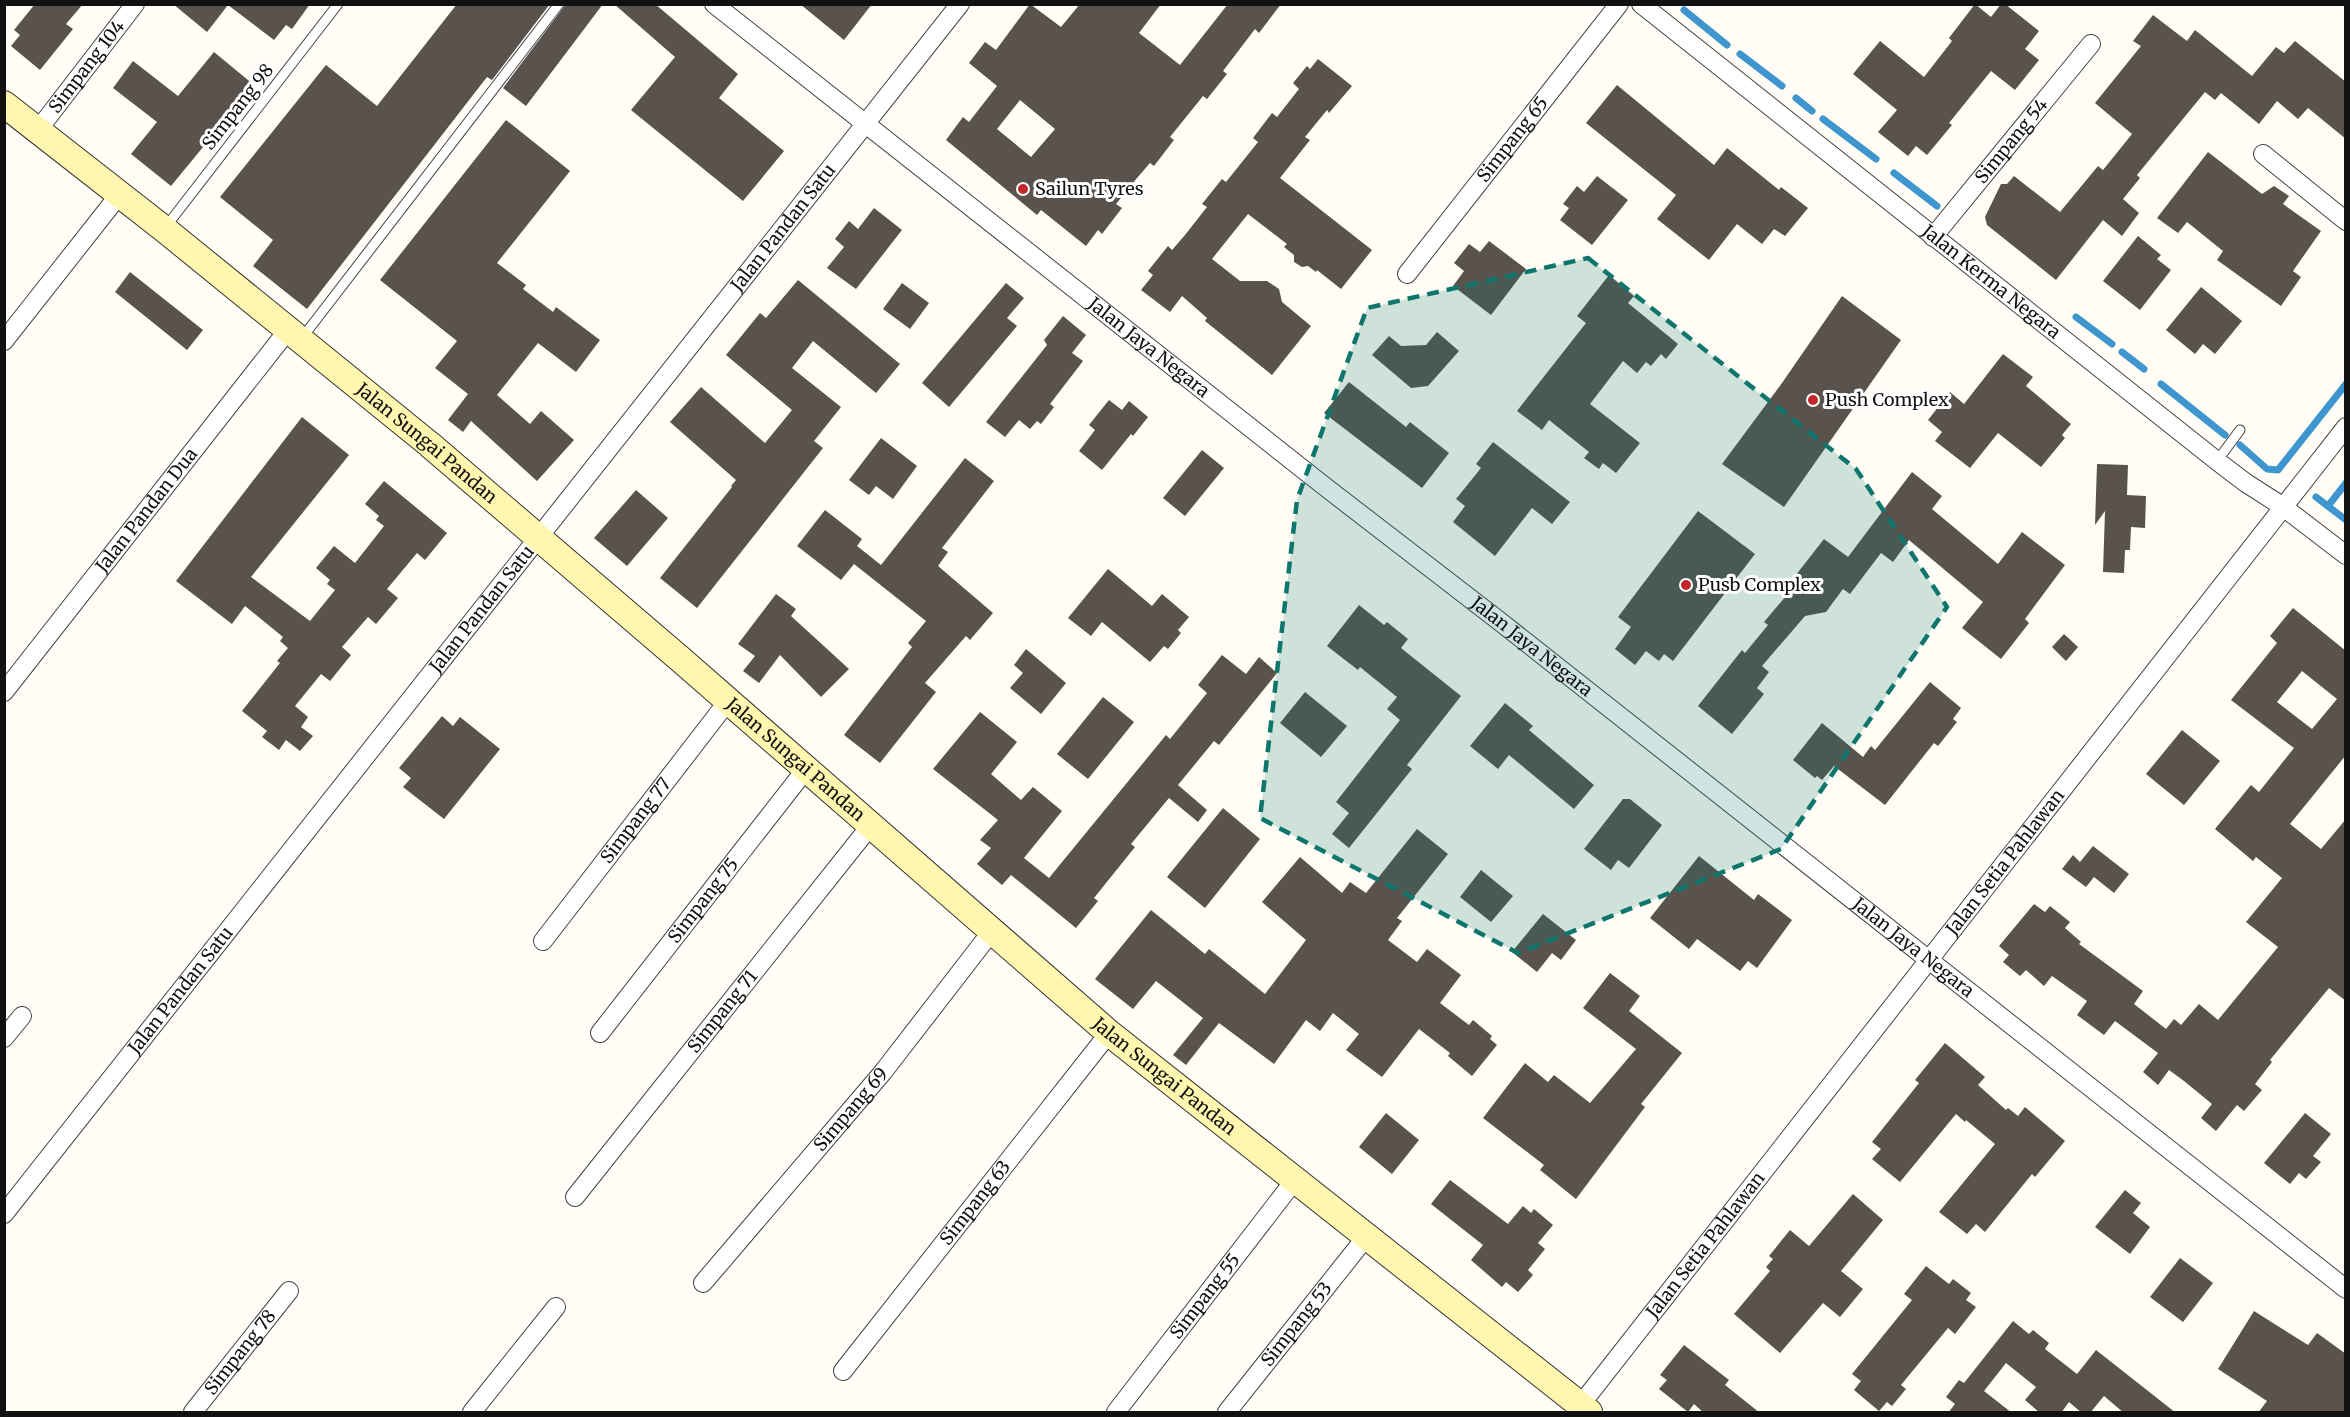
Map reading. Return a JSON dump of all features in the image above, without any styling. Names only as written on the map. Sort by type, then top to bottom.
[{"type":"street","name":"Simpang 104","points":[[38,130],[135,4]]},
{"type":"street","name":"Jalan Jaya Negara","points":[[714,4],[2346,1289]]},
{"type":"street","name":"Jalan Pandan Satu","points":[[4,1214],[960,4]]},
{"type":"street","name":"Simpang 65","points":[[1407,274],[1619,4]]},
{"type":"street","name":"Jalan Kerma Negara","points":[[1641,4],[2217,461],[2346,555]]},
{"type":"street","name":"Simpang 54","points":[[1933,237],[2091,44]]},
{"type":"street","name":"Jalan Sungai Pandan","points":[[4,104],[164,229],[429,444],[1109,1033],[1581,1410]]},
{"type":"street","points":[[2263,154],[2346,221]]},
{"type":"street","points":[[4,341],[119,195]]},
{"type":"street","name":"Jalan Pandan Dua","points":[[4,692],[295,335]]},
{"type":"street","name":"Jalan Setia Pahlawan","points":[[1581,1410],[1927,960],[2346,427]]},
{"type":"street","name":"Simpang 77","points":[[543,941],[728,701]]},
{"type":"street","name":"Simpang 75","points":[[600,1034],[806,769]]},
{"type":"street","name":"Simpang 71","points":[[575,1197],[870,825]]},
{"type":"street","name":"Simpang 69","points":[[703,1283],[883,1072],[992,931]]},
{"type":"street","points":[[4,1038],[22,1016]]},
{"type":"street","name":"Simpang 63","points":[[843,1371],[1109,1033]]},
{"type":"street","name":"Simpang 55","points":[[1116,1413],[1294,1180]]},
{"type":"street","name":"Simpang 53","points":[[1227,1413],[1366,1237]]},
{"type":"street","name":"Simpang 78","points":[[193,1413],[289,1291]]},
{"type":"street","points":[[472,1413],[556,1307]]},
{"type":"lane","name":"Simpang 98","points":[[164,229],[338,4]]},
{"type":"lane","points":[[295,335],[559,4]]},
{"type":"lane","points":[[2217,461],[2240,430]]},
{"type":"highlighted area","points":[[1588,258],[1856,469],[1947,607],[1781,849],[1518,953],[1260,818],[1297,500],[1367,308]]},
{"type":"building","points":[[35,4],[83,4],[66,24],[73,29],[40,70],[11,46],[20,35],[14,30]]},
{"type":"building","points":[[173,4],[310,4],[292,29],[286,25],[274,40],[228,5],[207,32]]},
{"type":"building","points":[[457,4],[550,4],[492,80],[487,77],[307,309],[253,266],[273,240],[220,197],[326,65],[377,106]]},
{"type":"building","points":[[566,4],[603,4],[526,106],[503,88]]},
{"type":"building","points":[[614,4],[655,4],[738,74],[719,98],[784,151],[743,201],[631,110],[675,57]]},
{"type":"building","points":[[800,4],[872,4],[844,40]]},
{"type":"building","points":[[1030,4],[1061,27],[1080,4],[1161,4],[1139,33],[1180,65],[1228,4],[1281,4],[1259,33],[1255,29],[1223,71],[1227,74],[1207,99],[1203,96],[1170,137],[1174,140],[1154,166],[1150,163],[1116,204],[1122,208],[1102,234],[1098,230],[1086,246],[1041,210],[1037,215],[946,140],[963,117],[969,122],[997,86],[969,63],[985,42],[996,50]],"holes":[[[1020,100],[1055,129],[1031,157],[997,129]]]},
{"type":"building","points":[[1975,4],[1991,17],[2001,4],[2005,4],[2039,31],[2025,49],[2039,60],[2015,90],[1991,71],[1949,123],[1952,125],[1927,155],[1916,146],[1908,156],[1878,132],[1897,110],[1853,74],[1880,41],[1924,77],[1952,41],[1949,38]]},
{"type":"building","points":[[2153,15],[2187,41],[2195,30],[2252,76],[2276,47],[2284,53],[2295,41],[2346,82],[2346,139],[2308,108],[2298,119],[2277,101],[2259,124],[2221,93],[2215,100],[2205,92],[2137,175],[2140,178],[2123,199],[2139,213],[2122,236],[2103,220],[2056,280],[1987,225],[1985,217],[2001,184],[2007,184],[2014,176],[2060,212],[2098,166],[2103,170],[2132,134],[2095,103],[2141,46],[2133,41]]},
{"type":"building","points":[[214,52],[254,85],[171,186],[131,154],[157,122],[113,88],[133,61],[178,96]]},
{"type":"building","points":[[1318,59],[1352,86],[1329,113],[1327,110],[1305,137],[1310,140],[1280,178],[1372,250],[1341,289],[1317,270],[1316,272],[1308,266],[1302,267],[1294,262],[1294,255],[1284,247],[1287,244],[1248,214],[1212,259],[1240,281],[1267,281],[1279,289],[1282,302],[1311,326],[1272,375],[1205,321],[1207,318],[1182,296],[1170,312],[1141,290],[1153,275],[1148,271],[1168,246],[1172,250],[1185,235],[1207,207],[1202,204],[1222,179],[1226,182],[1258,142],[1253,138],[1272,113],[1277,117],[1299,89],[1293,83],[1307,66],[1310,69]]},
{"type":"building","points":[[1617,85],[1714,165],[1727,148],[1779,190],[1781,187],[1808,208],[1785,236],[1774,229],[1762,244],[1737,224],[1709,260],[1657,219],[1676,195],[1586,123]]},
{"type":"building","points":[[506,120],[570,171],[497,263],[526,285],[523,289],[553,312],[556,307],[600,340],[576,372],[538,343],[497,395],[530,424],[541,411],[574,440],[537,481],[471,421],[463,432],[448,420],[468,394],[435,368],[457,341],[380,280]]},
{"type":"building","points":[[2208,152],[2262,194],[2274,186],[2289,196],[2283,204],[2321,231],[2293,271],[2301,277],[2281,306],[2217,260],[2223,251],[2187,222],[2178,233],[2157,218]]},
{"type":"building","points":[[1597,176],[1628,200],[1592,245],[1560,220],[1569,208],[1563,204],[1577,186],[1584,192]]},
{"type":"building","points":[[874,208],[902,230],[856,289],[827,268],[844,247],[835,239],[849,221],[858,229]]},
{"type":"building","points":[[2138,236],[2161,255],[2157,259],[2171,270],[2140,310],[2103,281]]},
{"type":"building","points":[[1489,241],[1526,269],[1491,315],[1453,286],[1464,271],[1454,263],[1469,244],[1480,252]]},
{"type":"building","points":[[130,272],[203,330],[187,350],[115,292]]},
{"type":"building","points":[[1609,275],[1634,296],[1628,303],[1678,344],[1666,359],[1661,354],[1651,366],[1646,362],[1637,373],[1623,361],[1590,404],[1640,443],[1616,473],[1603,463],[1599,469],[1584,458],[1589,452],[1549,420],[1542,430],[1517,411],[1586,323],[1577,316]]},
{"type":"building","points":[[798,280],[900,364],[876,393],[813,341],[792,368],[841,407],[814,441],[823,448],[697,608],[660,578],[736,480],[670,422],[701,387],[765,443],[792,410],[726,355],[760,313],[766,318]]},
{"type":"building","points":[[902,283],[929,303],[910,329],[883,309]]},
{"type":"building","points":[[1006,283],[1024,298],[1007,318],[1017,326],[949,407],[922,383]]},
{"type":"building","points":[[2201,287],[2242,321],[2215,354],[2203,344],[2195,354],[2166,330]]},
{"type":"building","name":"Push Complex","points":[[1842,296],[1901,340],[1784,507],[1722,464]]},
{"type":"building","points":[[1063,316],[1086,335],[1072,353],[1083,361],[1050,404],[1054,407],[1041,424],[1037,421],[1030,429],[1019,420],[1005,437],[986,422],[1047,345],[1044,340]]},
{"type":"building","points":[[1437,332],[1459,351],[1428,386],[1411,388],[1372,355],[1389,336],[1401,346],[1426,345]]},
{"type":"building","points":[[2003,354],[2033,377],[2026,386],[2071,424],[2062,435],[2065,438],[2041,467],[1998,433],[1970,468],[1935,441],[1942,432],[1928,420],[1950,392],[1964,404]]},
{"type":"building","points":[[1349,382],[1406,427],[1410,422],[1449,453],[1422,488],[1324,413]]},
{"type":"building","points":[[1109,400],[1122,410],[1129,401],[1148,417],[1102,470],[1079,451],[1095,430],[1089,425]]},
{"type":"building","points":[[302,417],[349,455],[251,577],[310,621],[335,590],[327,584],[330,580],[316,568],[334,546],[355,563],[384,526],[376,520],[379,516],[365,504],[384,481],[447,533],[425,560],[417,553],[387,589],[398,598],[376,624],[368,617],[342,647],[351,655],[330,681],[321,674],[295,706],[308,717],[301,727],[313,736],[300,751],[286,740],[279,750],[262,737],[267,731],[242,711],[280,663],[277,661],[288,648],[280,641],[283,637],[245,606],[232,624],[176,581]]},
{"type":"building","points":[[881,438],[917,466],[893,499],[876,486],[869,495],[849,480]]},
{"type":"building","points":[[1493,442],[1570,502],[1552,524],[1532,508],[1495,556],[1453,522],[1465,506],[1456,499],[1481,468],[1476,464]]},
{"type":"building","points":[[1202,450],[1224,468],[1185,516],[1163,498]]},
{"type":"building","points":[[965,458],[994,481],[942,548],[948,552],[938,566],[993,613],[970,640],[966,636],[925,683],[936,692],[880,763],[844,735],[912,647],[908,643],[926,621],[854,564],[841,580],[797,546],[825,510],[862,539],[857,546],[881,565]]},
{"type":"building","points":[[2097,464],[2128,465],[2127,495],[2146,496],[2145,528],[2131,527],[2130,550],[2125,550],[2124,573],[2103,572],[2105,511],[2095,525]]},
{"type":"building","points":[[1912,472],[1942,496],[1932,509],[1998,564],[2022,532],[2065,565],[2025,619],[2029,623],[2001,659],[1962,628],[1983,602],[1909,540],[1893,562],[1881,553],[1850,594],[1843,589],[1826,612],[1805,616],[1762,666],[1769,672],[1757,688],[1764,694],[1732,734],[1698,706],[1742,650],[1745,653],[1768,625],[1764,622],[1797,583],[1792,580],[1824,539],[1848,557]]},
{"type":"building","points":[[636,490],[668,518],[627,566],[594,538]]},
{"type":"building","name":"Pusb Complex","points":[[1698,511],[1755,554],[1673,661],[1664,654],[1659,661],[1646,651],[1635,665],[1615,649],[1631,627],[1618,617]]},
{"type":"building","points":[[1108,569],[1152,606],[1162,594],[1189,617],[1178,630],[1181,633],[1168,649],[1164,646],[1150,662],[1102,622],[1091,636],[1068,618]]},
{"type":"building","points":[[776,594],[796,609],[791,616],[849,669],[821,697],[780,655],[759,683],[743,671],[755,656],[738,644]]},
{"type":"building","points":[[1359,605],[1384,625],[1387,622],[1408,639],[1401,648],[1461,696],[1407,765],[1412,769],[1349,848],[1332,834],[1349,813],[1336,802],[1400,720],[1387,709],[1397,697],[1360,667],[1358,670],[1327,646]]},
{"type":"building","points":[[2293,608],[2346,651],[2346,755],[2290,824],[2321,849],[2346,819],[2346,1001],[2329,988],[2270,1060],[2272,1062],[2255,1084],[2262,1090],[2244,1111],[2237,1105],[2216,1131],[2201,1118],[2212,1104],[2184,1081],[2169,1070],[2158,1085],[2143,1072],[2158,1053],[2115,1021],[2104,1035],[2077,1015],[2087,1001],[2052,976],[2044,986],[2026,970],[2020,976],[2003,962],[2009,955],[1999,946],[2034,904],[2045,912],[2050,906],[2070,922],[2065,928],[2081,942],[2079,944],[2143,991],[2134,1004],[2166,1029],[2174,1019],[2181,1025],[2199,1004],[2218,1020],[2278,947],[2246,922],[2282,878],[2256,857],[2253,861],[2215,829],[2251,785],[2259,792],[2294,748],[2231,700],[2277,643],[2270,636]],"holes":[[[2302,671],[2337,699],[2312,729],[2277,702]]]},
{"type":"building","points":[[2064,634],[2078,647],[2066,661],[2052,647]]},
{"type":"building","points":[[1026,649],[1066,683],[1041,714],[1010,688],[1023,673],[1014,665]]},
{"type":"building","points":[[1222,655],[1246,674],[1259,657],[1277,673],[1219,745],[1214,741],[1178,785],[1207,810],[1198,822],[1169,798],[1131,844],[1135,847],[1094,898],[1098,901],[1076,928],[1011,875],[1002,885],[977,864],[991,848],[980,840],[998,820],[933,769],[980,712],[1017,742],[991,774],[1021,800],[1033,787],[1062,811],[1024,858],[1049,878],[1166,735],[1170,739],[1207,693],[1198,685]]},
{"type":"building","points":[[1930,682],[1961,708],[1953,719],[1957,722],[1938,746],[1934,743],[1885,805],[1834,766],[1822,780],[1817,776],[1815,778],[1793,760],[1822,723],[1863,757],[1871,746],[1875,750]]},
{"type":"building","points":[[1305,692],[1347,726],[1321,757],[1280,723]]},
{"type":"building","points":[[1103,697],[1134,722],[1088,779],[1057,754]]},
{"type":"building","points":[[1505,703],[1533,726],[1529,730],[1594,785],[1574,809],[1509,755],[1498,769],[1470,746]]},
{"type":"building","points":[[442,716],[453,726],[460,717],[500,749],[444,819],[403,787],[411,778],[399,768]]},
{"type":"building","points":[[2182,730],[2220,761],[2184,805],[2146,774]]},
{"type":"building","points":[[1623,799],[1630,799],[1662,825],[1629,868],[1618,860],[1611,870],[1584,849]]},
{"type":"building","points":[[1223,808],[1260,839],[1205,908],[1167,877]]},
{"type":"building","points":[[1417,829],[1448,854],[1397,918],[1402,921],[1388,940],[1417,962],[1427,949],[1461,975],[1440,1003],[1469,1025],[1473,1020],[1492,1036],[1490,1039],[1497,1045],[1472,1076],[1448,1056],[1450,1053],[1419,1029],[1382,1077],[1346,1050],[1359,1034],[1333,1013],[1320,1031],[1306,1020],[1274,1064],[1219,1023],[1186,1065],[1173,1055],[1203,1018],[1156,981],[1133,1009],[1095,979],[1151,910],[1205,954],[1209,949],[1265,994],[1306,940],[1262,902],[1300,857],[1342,893],[1350,882],[1366,893]]},
{"type":"building","points":[[2093,846],[2129,874],[2114,893],[2094,877],[2086,887],[2062,869],[2073,855],[2080,862]]},
{"type":"building","points":[[1699,856],[1754,900],[1758,894],[1792,920],[1757,968],[1748,961],[1740,971],[1697,939],[1689,949],[1650,918]]},
{"type":"building","points":[[1481,870],[1513,896],[1491,922],[1460,897]]},
{"type":"building","points":[[1543,914],[1576,940],[1561,960],[1552,953],[1537,972],[1512,952]]},
{"type":"building","points":[[1610,973],[1640,996],[1629,1011],[1682,1053],[1641,1104],[1645,1107],[1576,1199],[1540,1170],[1544,1165],[1483,1118],[1525,1063],[1548,1082],[1554,1075],[1590,1103],[1636,1049],[1583,1008]]},
{"type":"building","points":[[1945,1043],[1985,1077],[1978,1085],[2006,1110],[2008,1108],[2018,1116],[2025,1107],[2065,1141],[2035,1177],[2032,1174],[1985,1232],[1976,1224],[1967,1234],[1939,1212],[1995,1144],[1966,1120],[1965,1122],[1956,1114],[1900,1182],[1872,1159],[1881,1149],[1872,1142],[1919,1083],[1915,1080]]},
{"type":"building","points":[[1386,1113],[1419,1140],[1392,1174],[1359,1147]]},
{"type":"building","points":[[2305,1113],[2331,1134],[2313,1156],[2321,1162],[2306,1179],[2299,1173],[2290,1184],[2264,1163]]},
{"type":"building","points":[[1450,1180],[1508,1224],[1523,1206],[1531,1213],[1534,1209],[1553,1225],[1538,1243],[1545,1249],[1528,1270],[1533,1275],[1518,1292],[1506,1282],[1502,1287],[1471,1260],[1483,1245],[1431,1204]]},
{"type":"building","points":[[2125,1190],[2141,1203],[2133,1213],[2150,1227],[2130,1254],[2095,1227]]},
{"type":"building","points":[[1853,1194],[1883,1220],[1841,1271],[1863,1289],[1840,1317],[1823,1303],[1780,1353],[1734,1314],[1770,1271],[1766,1267],[1773,1259],[1769,1256],[1790,1230],[1809,1246]]},
{"type":"building","points":[[2180,1258],[2213,1283],[2183,1322],[2150,1297]]},
{"type":"building","points":[[1926,1266],[1949,1284],[1953,1279],[1971,1293],[1966,1300],[1976,1307],[1955,1334],[1948,1328],[1901,1385],[1906,1389],[1892,1406],[1887,1402],[1879,1411],[1854,1390],[1861,1381],[1852,1374],[1912,1300],[1904,1294]]},
{"type":"building","points":[[2254,1311],[2308,1345],[2317,1333],[2346,1354],[2346,1413],[2258,1413],[2267,1401],[2218,1369]]},
{"type":"building","points":[[2013,1321],[2029,1334],[2033,1330],[2049,1343],[2045,1349],[2077,1374],[2096,1350],[2176,1413],[2124,1413],[2104,1396],[2090,1413],[2082,1413],[2069,1402],[2061,1413],[2040,1413],[2025,1400],[2036,1387],[2006,1363],[1984,1391],[2012,1413],[1948,1413],[1955,1404],[1946,1397],[1959,1380],[1964,1383]]},
{"type":"building","points":[[1684,1345],[1729,1380],[1725,1385],[1760,1413],[1704,1413],[1694,1404],[1688,1412],[1659,1389],[1667,1380],[1660,1375]]},
{"type":"waterway","points":[[1684,10],[1727,45]]},
{"type":"waterway","points":[[1740,54],[1782,86]]},
{"type":"waterway","points":[[1796,98],[1812,111]]},
{"type":"waterway","points":[[1823,119],[1876,159]]},
{"type":"waterway","points":[[1894,173],[1937,206]]},
{"type":"waterway","points":[[2076,317],[2112,344]]},
{"type":"waterway","points":[[2122,352],[2144,369]]},
{"type":"waterway","points":[[2161,384],[2225,435]]},
{"type":"waterway","points":[[2240,445],[2267,469],[2278,470],[2346,384]]},
{"type":"waterway","points":[[2328,506],[2346,483]]},
{"type":"waterway","points":[[2316,497],[2346,520]]},
{"type":"place","name":"Sailun Tyres","points":[[1023,189]]},
{"type":"place","name":"Push Complex","points":[[1813,400]]},
{"type":"place","name":"Pusb Complex","points":[[1686,585]]}]
